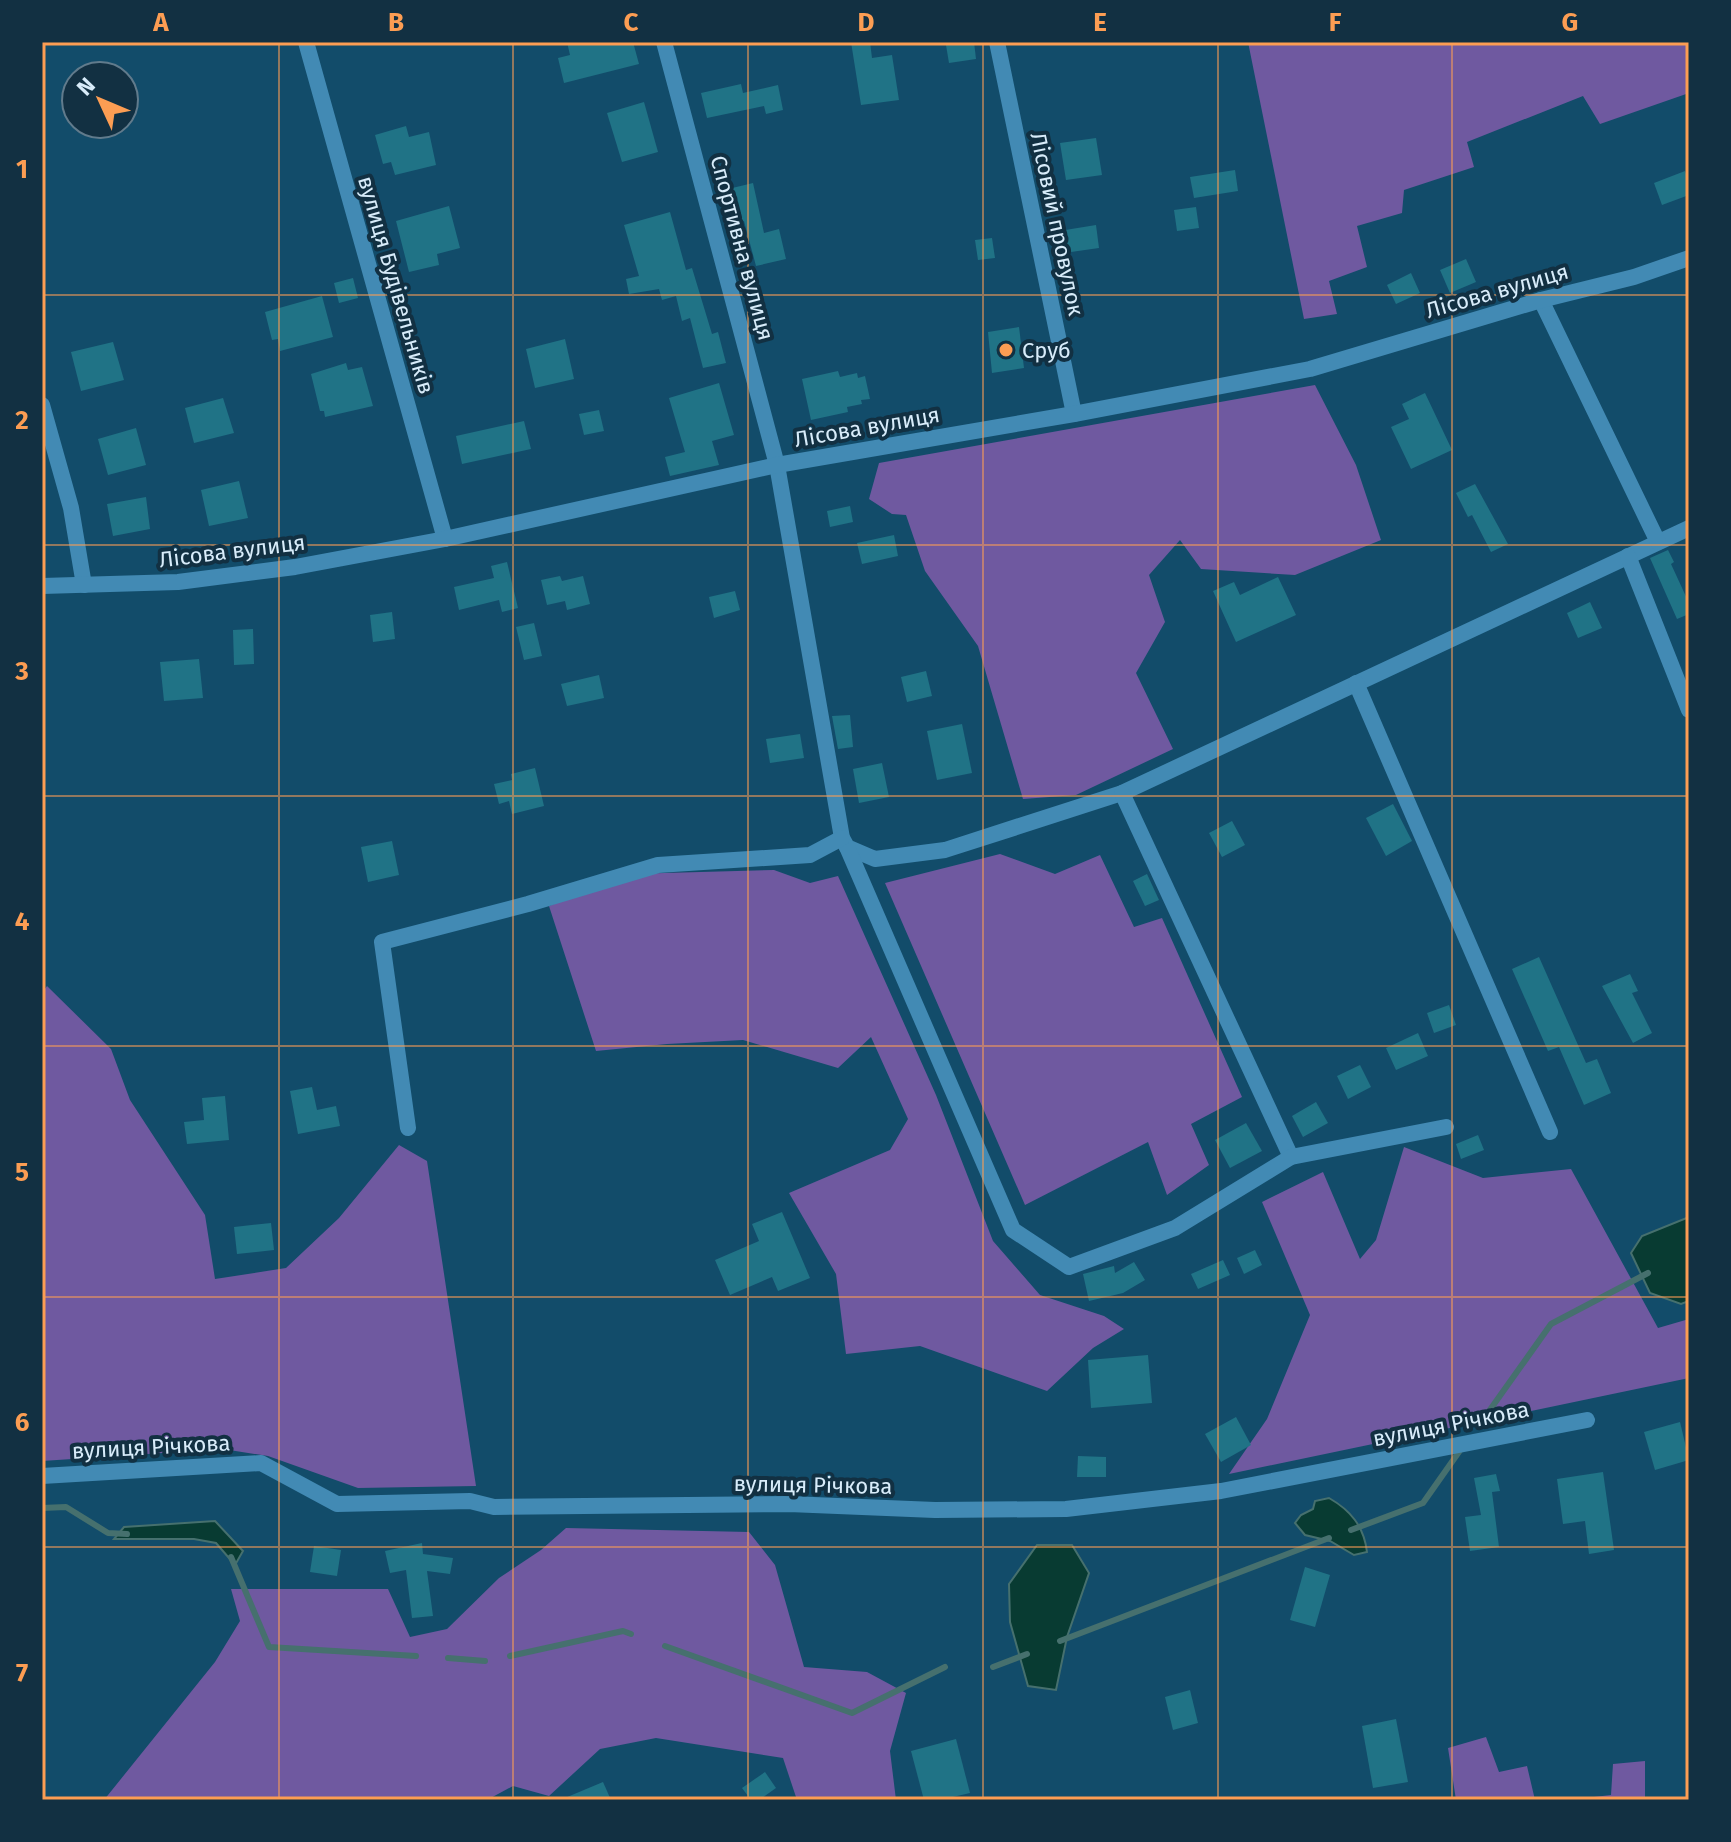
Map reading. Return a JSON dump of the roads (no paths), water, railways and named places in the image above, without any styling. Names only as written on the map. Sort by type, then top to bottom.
[{"type":"street","name":"вулиця Будівельників","points":[[306,42],[445,539]]},
{"type":"street","name":"Спортивна вулиця","points":[[664,42],[777,465],[844,843],[1013,1230],[1069,1267],[1175,1228],[1291,1157]]},
{"type":"street","name":"Лісовий провулок","points":[[997,42],[1074,414]]},
{"type":"street","name":"Лісова вулиця","points":[[42,586],[178,582],[281,569],[445,539],[777,465],[1074,414],[1310,369],[1541,300],[1634,277],[1689,258]]},
{"type":"street","points":[[1541,300],[1658,542]]},
{"type":"street","points":[[42,405],[71,508],[84,585]]},
{"type":"street","points":[[408,1128],[382,942],[528,904],[658,865],[810,855],[844,843],[875,859],[945,850],[1122,793],[1689,528]]},
{"type":"street","points":[[1628,556],[1689,710]]},
{"type":"street","points":[[1356,683],[1550,1132]]},
{"type":"street","points":[[1122,793],[1291,1157],[1446,1127]]},
{"type":"street","name":"вулиця Річкова","points":[[42,1476],[261,1463],[337,1504],[470,1501],[494,1507],[789,1504],[935,1510],[1066,1509],[1221,1491],[1587,1420]]},
{"type":"waterway","points":[[1487,1414],[1551,1324],[1648,1273]]},
{"type":"waterway","points":[[1351,1530],[1423,1503],[1461,1449]]},
{"type":"waterway","points":[[42,1508],[66,1507],[108,1533],[127,1534]]},
{"type":"waterway","points":[[1060,1641],[1329,1538]]},
{"type":"waterway","points":[[231,1557],[269,1647],[416,1656]]},
{"type":"waterway","points":[[510,1656],[623,1631],[631,1634]]},
{"type":"waterway","points":[[665,1646],[852,1713],[945,1667]]},
{"type":"waterway","points":[[993,1667],[1027,1654]]},
{"type":"waterway","points":[[448,1658],[485,1661]]},
{"type":"place","name":"Сруб","points":[[1006,350]]}]
